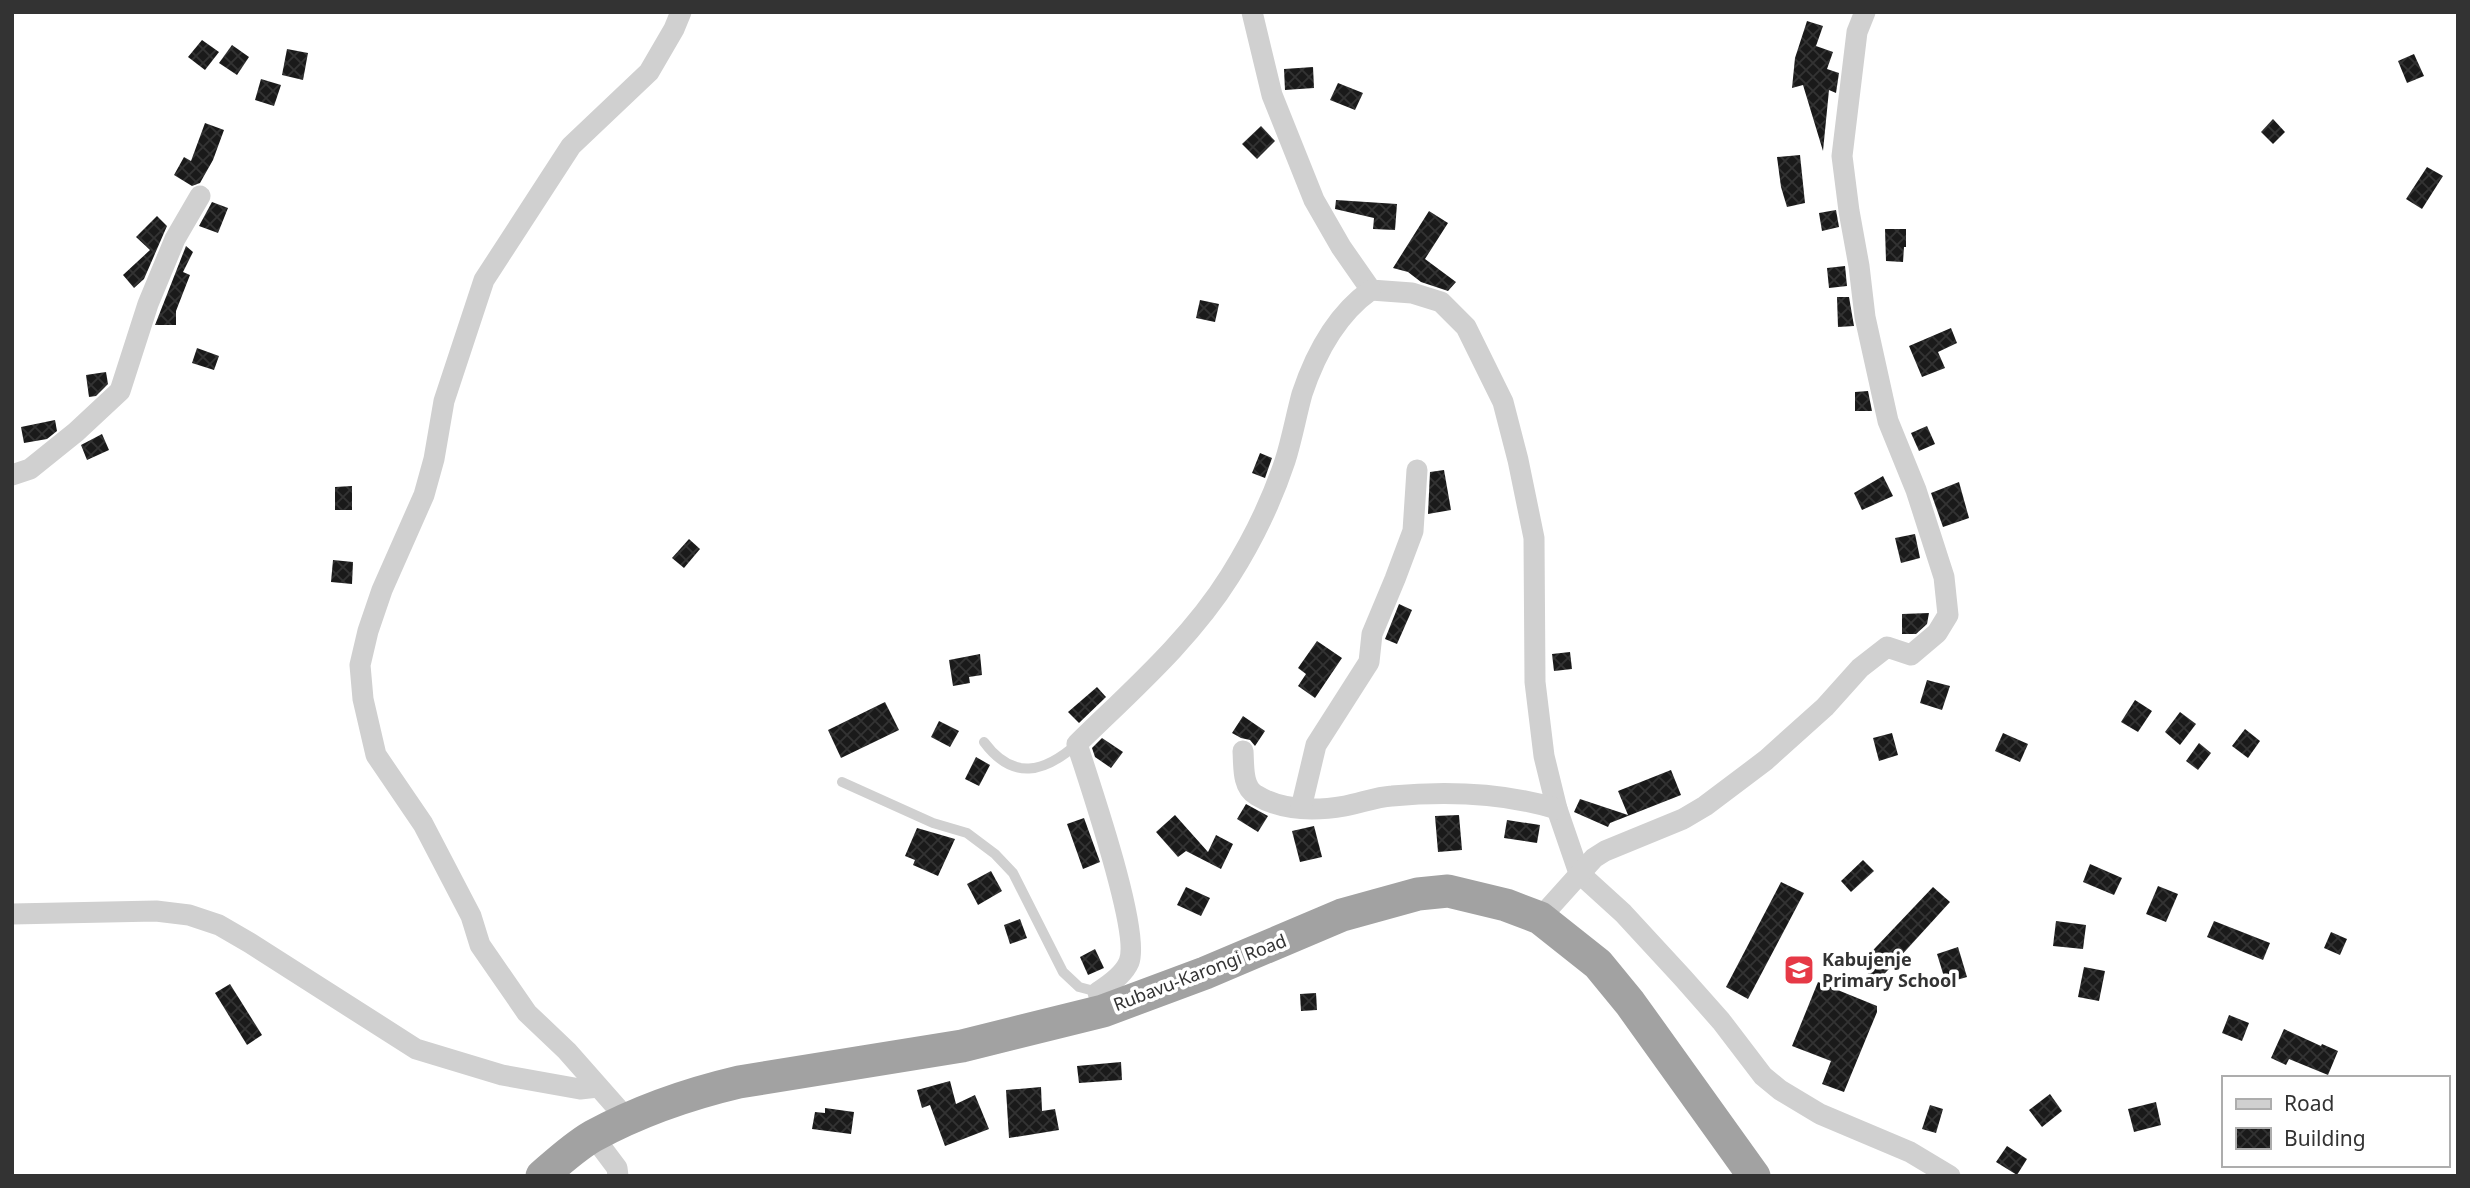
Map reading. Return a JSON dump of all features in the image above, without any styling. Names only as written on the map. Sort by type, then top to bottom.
[{"type":"highway","name":"Rubavu-Karongi Road","points":[[542,1176],[593,1136],[627,1119],[702,1090],[962,1046],[1101,1001],[1205,973],[1342,915],[1418,894],[1448,891],[1478,897],[1540,918],[1568,938],[1609,975],[1754,1176]]},
{"type":"street","points":[[627,1119],[567,1051],[527,1013],[480,945],[471,916],[423,824],[376,755],[363,699],[360,666],[382,590],[424,495],[434,459],[444,401],[484,280],[570,146],[649,72],[681,12]]},
{"type":"street","points":[[1252,12],[1272,95],[1314,200],[1341,247],[1371,290]]},
{"type":"street","points":[[1540,918],[1594,858],[1683,819],[1705,806],[1766,760],[1825,707],[1860,668],[1887,647],[1911,655],[1937,633],[1948,615],[1944,577],[1916,490],[1888,421],[1865,317],[1847,197],[1842,156],[1857,32],[1865,12]]},
{"type":"street","points":[[12,475],[30,469],[76,432],[120,391],[148,304],[175,239],[200,196]]},
{"type":"street","points":[[1101,1001],[1129,962],[1130,934],[1114,864],[1077,744],[1193,628],[1231,576],[1256,529],[1285,461],[1303,392],[1326,340],[1352,304],[1371,290],[1412,293],[1441,302],[1466,327],[1503,402],[1534,538],[1535,682],[1544,756],[1557,809],[1579,873],[1623,913],[1721,1021],[1763,1076],[1780,1090],[1821,1114],[1910,1152],[1950,1176]]},
{"type":"street","points":[[1301,808],[1316,745],[1369,662],[1372,634],[1413,531],[1417,470]]},
{"type":"street","points":[[1243,751],[1246,783],[1254,795],[1292,809],[1342,806],[1390,796],[1455,794],[1524,799],[1557,809]]},
{"type":"street","points":[[12,914],[156,911],[189,915],[219,925],[416,1049],[502,1075],[580,1090],[598,1087]]},
{"type":"street","points":[[593,1136],[617,1168],[618,1176]]},
{"type":"lane","points":[[984,742],[1001,761],[1026,769],[1040,768],[1057,761],[1077,744]]},
{"type":"lane","points":[[842,782],[933,823],[967,833],[995,853],[1013,873],[1063,972],[1079,987],[1101,1001]]},
{"type":"building","points":[[1807,21],[1823,26],[1816,46],[1833,52],[1827,69],[1839,73],[1836,93],[1829,90],[1823,151],[1803,85],[1792,88],[1795,58]]},
{"type":"building","points":[[202,40],[219,52],[205,70],[188,57]]},
{"type":"building","points":[[232,45],[249,57],[237,75],[219,63]]},
{"type":"building","points":[[287,49],[308,53],[303,80],[282,75]]},
{"type":"building","points":[[2414,54],[2424,76],[2407,83],[2398,61]]},
{"type":"building","points":[[1313,67],[1314,88],[1285,90],[1284,69]]},
{"type":"building","points":[[261,79],[281,85],[274,106],[255,100]]},
{"type":"building","points":[[1338,83],[1363,93],[1355,110],[1330,100]]},
{"type":"building","points":[[2273,119],[2285,132],[2273,144],[2261,132]]},
{"type":"building","points":[[205,123],[224,130],[213,160],[200,183],[192,186],[174,175],[184,157],[191,161]]},
{"type":"building","points":[[1261,126],[1275,141],[1257,159],[1242,144]]},
{"type":"building","points":[[1800,155],[1805,203],[1787,207],[1777,157]]},
{"type":"building","points":[[2427,167],[2443,176],[2422,209],[2406,199]]},
{"type":"building","points":[[1336,200],[1397,204],[1395,230],[1373,229],[1374,218],[1335,209]]},
{"type":"building","points":[[212,202],[228,208],[218,233],[199,226]]},
{"type":"building","points":[[1836,210],[1839,227],[1822,231],[1819,213]]},
{"type":"building","points":[[1429,211],[1448,223],[1425,259],[1456,282],[1448,291],[1421,282],[1408,272],[1393,268]]},
{"type":"building","points":[[157,216],[167,226],[144,279],[134,288],[123,275],[150,250],[136,237]]},
{"type":"building","points":[[1885,229],[1906,229],[1903,262],[1886,261]]},
{"type":"building","points":[[186,246],[193,252],[183,272],[190,275],[176,311],[176,325],[155,325]]},
{"type":"building","points":[[1845,266],[1847,286],[1829,288],[1827,268]]},
{"type":"building","points":[[1837,297],[1849,297],[1854,326],[1838,327]]},
{"type":"building","points":[[1200,300],[1219,304],[1215,322],[1196,318]]},
{"type":"building","points":[[1951,328],[1957,343],[1938,352],[1945,368],[1922,377],[1909,346]]},
{"type":"building","points":[[197,348],[219,356],[214,370],[192,363]]},
{"type":"building","points":[[106,372],[108,384],[96,396],[89,397],[86,375]]},
{"type":"building","points":[[1868,391],[1872,411],[1855,411],[1855,392]]},
{"type":"building","points":[[55,420],[57,431],[47,439],[24,443],[21,427]]},
{"type":"building","points":[[1927,426],[1935,444],[1919,451],[1911,433]]},
{"type":"building","points":[[102,434],[109,450],[87,460],[81,445]]},
{"type":"building","points":[[1260,453],[1272,458],[1265,478],[1252,473]]},
{"type":"building","points":[[1444,470],[1451,510],[1428,514],[1430,472]]},
{"type":"building","points":[[1883,476],[1893,496],[1862,510],[1854,493]]},
{"type":"building","points":[[1959,482],[1969,518],[1943,527],[1931,493]]},
{"type":"building","points":[[352,486],[352,510],[335,510],[335,487]]},
{"type":"building","points":[[1915,534],[1920,558],[1901,563],[1895,538]]},
{"type":"building","points":[[689,539],[700,549],[684,568],[672,558]]},
{"type":"building","points":[[333,560],[353,562],[352,584],[331,582]]},
{"type":"building","points":[[1399,604],[1412,610],[1397,644],[1385,639]]},
{"type":"building","points":[[1929,613],[1927,624],[1916,634],[1902,634],[1902,614]]},
{"type":"building","points":[[1317,641],[1342,658],[1315,698],[1298,686],[1306,674],[1298,668]]},
{"type":"building","points":[[1570,652],[1572,669],[1554,671],[1552,654]]},
{"type":"building","points":[[980,654],[982,675],[969,677],[970,683],[953,686],[949,660]]},
{"type":"building","points":[[1927,680],[1950,686],[1942,710],[1920,703]]},
{"type":"building","points":[[1097,687],[1106,697],[1079,723],[1068,712]]},
{"type":"building","points":[[2135,700],[2152,711],[2138,732],[2121,722]]},
{"type":"building","points":[[885,702],[899,730],[841,758],[828,730]]},
{"type":"building","points":[[2180,712],[2196,724],[2180,745],[2165,732]]},
{"type":"building","points":[[1243,716],[1265,731],[1255,746],[1250,740],[1232,733]]},
{"type":"building","points":[[939,721],[959,731],[950,747],[931,737]]},
{"type":"building","points":[[2245,729],[2260,741],[2248,758],[2232,746]]},
{"type":"building","points":[[1892,733],[1898,755],[1879,761],[1873,738]]},
{"type":"building","points":[[2003,733],[2028,744],[2020,762],[1995,751]]},
{"type":"building","points":[[1102,738],[1123,752],[1111,768],[1095,757],[1092,748]]},
{"type":"building","points":[[2199,743],[2211,753],[2198,770],[2186,761]]},
{"type":"building","points":[[976,757],[990,765],[979,786],[965,779]]},
{"type":"building","points":[[1671,770],[1681,795],[1610,823],[1608,827],[1574,812],[1580,799],[1628,815],[1618,791]]},
{"type":"building","points":[[1246,804],[1268,816],[1258,832],[1237,819]]},
{"type":"building","points":[[1175,815],[1208,852],[1216,835],[1233,844],[1221,869],[1186,851],[1178,857],[1156,832]]},
{"type":"building","points":[[1459,815],[1462,850],[1438,852],[1435,816]]},
{"type":"building","points":[[1084,818],[1100,862],[1083,869],[1067,824]]},
{"type":"building","points":[[1507,820],[1540,825],[1537,843],[1504,838]]},
{"type":"building","points":[[1314,826],[1322,857],[1300,862],[1292,831]]},
{"type":"building","points":[[917,828],[955,839],[938,876],[913,865],[915,860],[905,856]]},
{"type":"building","points":[[1863,860],[1874,871],[1851,892],[1841,881]]},
{"type":"building","points":[[2090,864],[2122,878],[2114,895],[2083,882]]},
{"type":"building","points":[[991,871],[1002,891],[978,905],[967,884]]},
{"type":"building","points":[[1781,882],[1804,893],[1748,999],[1726,987]]},
{"type":"building","points":[[2158,886],[2178,894],[2166,922],[2146,914]]},
{"type":"building","points":[[1186,887],[1210,898],[1201,916],[1177,905]]},
{"type":"building","points":[[1933,887],[1950,902],[1877,982],[1859,965]]},
{"type":"building","points":[[1020,919],[1027,938],[1010,944],[1004,925]]},
{"type":"building","points":[[2056,921],[2086,925],[2083,949],[2053,946]]},
{"type":"building","points":[[2214,921],[2270,943],[2263,960],[2207,937]]},
{"type":"building","points":[[2331,932],[2347,939],[2340,955],[2324,948]]},
{"type":"building","points":[[1958,947],[1967,977],[1946,983],[1937,954]]},
{"type":"building","points":[[1095,949],[1104,968],[1088,975],[1080,957]]},
{"type":"building","points":[[2084,967],[2105,971],[2099,1001],[2078,997]]},
{"type":"building","points":[[1818,982],[1877,1006],[1877,1012],[1844,1092],[1822,1084],[1831,1061],[1792,1046]]},
{"type":"building","points":[[230,984],[262,1035],[247,1045],[215,993]]},
{"type":"building","points":[[1316,993],[1317,1010],[1301,1011],[1300,994]]},
{"type":"building","points":[[2229,1015],[2249,1023],[2242,1041],[2222,1033]]},
{"type":"building","points":[[2284,1029],[2338,1051],[2328,1075],[2289,1059],[2286,1065],[2271,1058]]},
{"type":"building","points":[[1121,1062],[1122,1080],[1079,1083],[1077,1066]]},
{"type":"building","points":[[950,1081],[956,1104],[975,1095],[989,1129],[945,1146],[930,1105],[922,1108],[917,1090]]},
{"type":"building","points":[[1041,1087],[1042,1111],[1055,1109],[1059,1130],[1009,1138],[1006,1090]]},
{"type":"building","points":[[2050,1094],[2062,1111],[2042,1127],[2029,1110]]},
{"type":"building","points":[[2156,1102],[2161,1125],[2134,1132],[2128,1109]]},
{"type":"building","points":[[1930,1105],[1943,1109],[1936,1133],[1922,1129]]},
{"type":"building","points":[[825,1108],[854,1112],[851,1134],[812,1129],[815,1112],[825,1113]]},
{"type":"building","points":[[2007,1146],[2027,1159],[2017,1175],[1996,1162]]},
{"type":"place","name":"Kabujenje Primary School","points":[[1799,970]]}]
